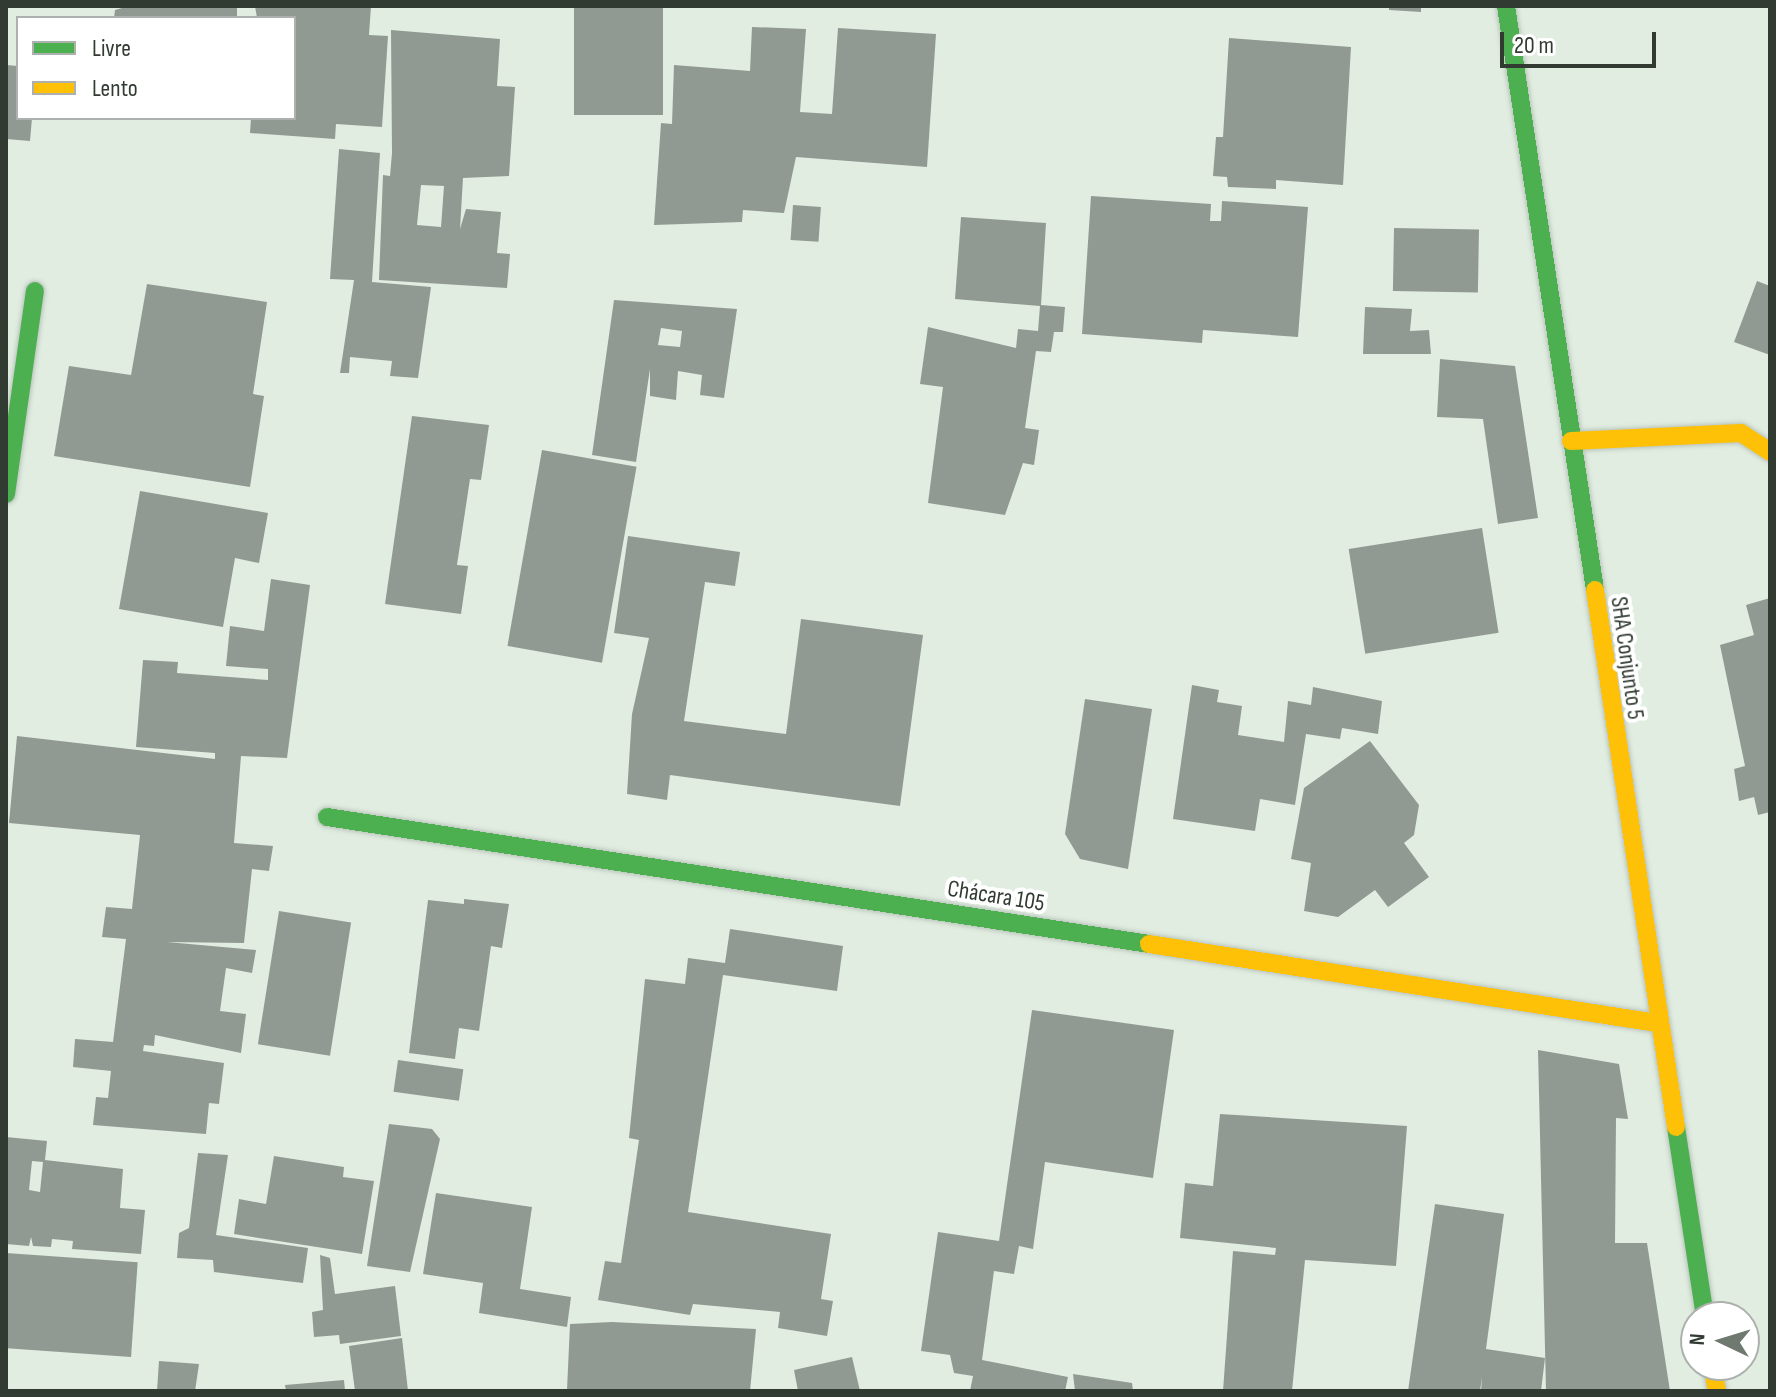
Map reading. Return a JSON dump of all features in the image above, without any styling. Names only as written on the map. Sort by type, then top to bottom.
[{"type":"street","name":"SHA Conjunto 5","points":[[1506,6],[1657,1023],[1702,1301]]},
{"type":"street","points":[[6,494],[35,291]]},
{"type":"street","points":[[1571,441],[1741,433],[1770,452]]},
{"type":"street","name":"Chácara 105","points":[[327,817],[1657,1023]]},
{"type":"building","points":[[129,6],[237,6],[237,16],[114,16],[115,10]]},
{"type":"building","points":[[255,6],[371,6],[369,35],[388,36],[382,127],[336,124],[335,139],[250,133],[251,120],[296,120],[296,16],[257,16]]},
{"type":"building","points":[[574,6],[663,6],[663,115],[574,115]]},
{"type":"building","points":[[1389,6],[1421,6],[1421,12],[1389,10]]},
{"type":"building","points":[[752,27],[806,29],[800,112],[832,114],[838,28],[936,34],[927,167],[796,157],[784,213],[743,210],[742,222],[654,225],[661,123],[672,124],[674,65],[750,71]]},
{"type":"building","points":[[391,30],[500,39],[497,86],[515,87],[509,176],[463,178],[460,229],[466,209],[501,212],[497,253],[510,254],[507,288],[379,280],[383,175],[390,176]],"holes":[[[421,185],[444,186],[441,227],[417,225]]]},
{"type":"building","points":[[1229,38],[1351,47],[1343,185],[1276,180],[1276,189],[1228,187],[1227,177],[1213,176],[1216,137],[1223,137]]},
{"type":"building","points":[[6,65],[16,66],[16,120],[32,120],[30,141],[6,139]]},
{"type":"building","points":[[339,149],[380,153],[372,282],[431,287],[418,378],[390,376],[392,361],[350,357],[349,373],[340,373],[354,280],[330,279]]},
{"type":"building","points":[[1091,196],[1211,204],[1210,221],[1221,221],[1222,201],[1308,207],[1298,337],[1203,330],[1202,343],[1082,334]]},
{"type":"building","points":[[793,205],[821,207],[818,242],[791,240]]},
{"type":"building","points":[[961,217],[1046,223],[1041,305],[1065,307],[1063,332],[1054,332],[1051,352],[1036,351],[1025,428],[1039,430],[1034,465],[1023,463],[1005,515],[928,503],[943,387],[920,384],[928,327],[1016,348],[1018,329],[1038,331],[1040,306],[955,299]]},
{"type":"building","points":[[1394,228],[1479,229],[1478,292],[1393,291]]},
{"type":"building","points":[[1757,281],[1770,286],[1770,355],[1734,342]]},
{"type":"building","points":[[147,284],[267,302],[253,394],[264,396],[250,487],[54,456],[69,366],[131,375]]},
{"type":"building","points":[[614,300],[737,309],[724,398],[700,395],[702,375],[678,371],[676,400],[650,396],[650,369],[636,462],[592,455]],"holes":[[[661,328],[682,331],[680,347],[658,345]]]},
{"type":"building","points":[[1365,307],[1412,309],[1410,331],[1429,330],[1431,354],[1363,354]]},
{"type":"building","points":[[1440,359],[1515,366],[1538,518],[1498,524],[1483,419],[1437,417]]},
{"type":"building","points":[[412,416],[489,425],[481,480],[470,479],[457,565],[468,566],[461,614],[385,604]]},
{"type":"building","points":[[542,450],[637,467],[602,663],[507,646]]},
{"type":"building","points":[[140,491],[268,513],[259,563],[235,558],[223,627],[119,609]]},
{"type":"building","points":[[1482,528],[1499,633],[1365,654],[1349,549]]},
{"type":"building","points":[[628,536],[740,552],[735,586],[705,582],[684,721],[786,734],[801,619],[923,635],[900,806],[670,775],[667,800],[627,794],[632,714],[649,638],[614,633]]},
{"type":"building","points":[[271,579],[310,585],[287,758],[241,756],[234,843],[273,846],[269,871],[252,869],[244,943],[167,942],[256,950],[252,973],[226,968],[220,1011],[246,1014],[241,1053],[155,1035],[154,1046],[144,1045],[143,1051],[224,1063],[219,1104],[209,1103],[206,1134],[93,1125],[96,1097],[108,1098],[111,1071],[73,1067],[75,1039],[113,1042],[126,939],[102,937],[106,907],[132,909],[140,835],[9,823],[17,736],[215,759],[215,753],[136,747],[143,660],[178,662],[177,673],[268,680],[268,669],[226,666],[230,626],[264,631]]},
{"type":"building","points":[[1770,598],[1770,812],[1758,815],[1754,797],[1739,801],[1734,769],[1745,766],[1720,645],[1754,635],[1746,605]]},
{"type":"building","points":[[1192,685],[1219,690],[1217,702],[1242,706],[1238,735],[1284,742],[1288,701],[1311,705],[1313,687],[1382,701],[1378,734],[1342,728],[1340,739],[1306,734],[1295,805],[1260,799],[1255,831],[1173,819]]},
{"type":"building","points":[[1085,699],[1152,709],[1128,869],[1080,859],[1065,834]]},
{"type":"building","points":[[1370,741],[1419,805],[1414,835],[1404,843],[1429,877],[1388,907],[1375,890],[1338,917],[1304,911],[1311,863],[1291,859],[1304,788]]},
{"type":"building","points":[[464,899],[509,904],[502,948],[491,946],[479,1031],[459,1028],[455,1059],[409,1053],[428,900],[464,904]]},
{"type":"building","points":[[279,911],[351,922],[330,1056],[258,1044]]},
{"type":"building","points":[[730,929],[843,946],[837,991],[723,975],[688,1212],[831,1234],[821,1299],[833,1301],[827,1336],[778,1328],[780,1312],[693,1304],[690,1315],[598,1300],[605,1261],[621,1263],[639,1140],[629,1138],[645,979],[685,984],[688,958],[725,963]]},
{"type":"building","points":[[1032,1010],[1174,1030],[1153,1178],[1045,1162],[1033,1249],[1019,1246],[1014,1274],[994,1271],[982,1360],[1068,1377],[1065,1391],[970,1391],[973,1376],[954,1373],[950,1355],[921,1351],[938,1232],[999,1241]]},
{"type":"building","points":[[1538,1050],[1619,1064],[1628,1119],[1616,1118],[1615,1243],[1647,1243],[1670,1391],[1546,1391]]},
{"type":"building","points":[[398,1060],[463,1069],[459,1101],[394,1092]]},
{"type":"building","points":[[1220,1114],[1407,1126],[1396,1266],[1305,1260],[1292,1391],[1223,1391],[1233,1251],[1275,1255],[1276,1248],[1180,1238],[1185,1183],[1213,1186]]},
{"type":"building","points":[[389,1124],[432,1129],[440,1139],[410,1272],[367,1266]]},
{"type":"building","points":[[6,1137],[47,1141],[45,1160],[123,1169],[120,1208],[145,1210],[141,1254],[72,1249],[73,1241],[52,1239],[51,1247],[33,1246],[31,1237],[29,1246],[6,1244]],"holes":[[[32,1161],[43,1162],[40,1192],[29,1190]]]},
{"type":"building","points":[[198,1153],[228,1155],[216,1235],[308,1248],[303,1283],[214,1272],[213,1260],[177,1258],[179,1233],[189,1228]]},
{"type":"building","points":[[274,1156],[344,1167],[343,1177],[374,1181],[362,1254],[234,1234],[239,1199],[266,1204]]},
{"type":"building","points":[[436,1193],[532,1207],[520,1289],[571,1297],[567,1327],[479,1313],[483,1283],[423,1274]]},
{"type":"building","points":[[1435,1204],[1504,1214],[1486,1349],[1545,1358],[1541,1391],[1481,1391],[1482,1377],[1480,1391],[1408,1391]]},
{"type":"building","points":[[6,1253],[138,1262],[131,1357],[6,1348]]},
{"type":"building","points":[[320,1255],[330,1258],[335,1294],[395,1286],[401,1336],[340,1344],[339,1335],[314,1337],[312,1312],[323,1310]]},
{"type":"building","points":[[612,1322],[756,1329],[750,1391],[567,1390],[570,1324]]},
{"type":"building","points":[[402,1338],[408,1391],[355,1391],[349,1346]]},
{"type":"building","points":[[852,1357],[860,1391],[798,1391],[794,1370]]},
{"type":"building","points":[[159,1361],[199,1364],[195,1391],[157,1391]]},
{"type":"building","points":[[1073,1374],[1132,1383],[1133,1391],[1075,1391]]},
{"type":"building","points":[[344,1380],[345,1391],[286,1391],[285,1385]]},
{"type":"traffic: fast","points":[[1506,6],[1595,590]]},
{"type":"traffic: fast","points":[[6,494],[35,291]]},
{"type":"traffic: fast","points":[[327,817],[1149,944]]},
{"type":"traffic: fast","points":[[1676,1127],[1703,1301]]},
{"type":"traffic: slow","points":[[1571,441],[1741,433],[1770,452]]},
{"type":"traffic: slow","points":[[1595,590],[1676,1127]]},
{"type":"traffic: slow","points":[[1149,944],[1657,1023]]},
{"type":"traffic: slow","points":[[1715,1381],[1717,1391]]}]
